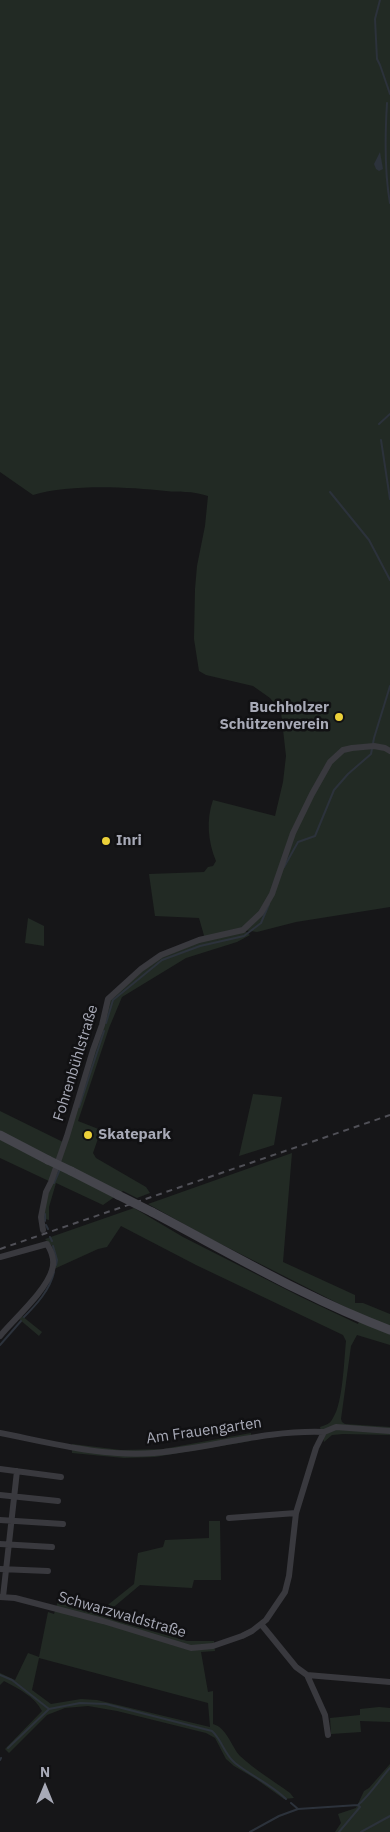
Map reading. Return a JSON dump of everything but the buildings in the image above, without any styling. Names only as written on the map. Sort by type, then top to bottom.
[{"type":"main road","points":[[0,1135],[341,1310],[390,1330]]},
{"type":"street","name":"Fohrenbühlstraße","points":[[43,1230],[41,1217],[46,1192],[67,1136],[102,1026],[108,999],[141,969],[161,956],[199,940],[243,930],[262,913],[272,894],[288,846],[312,794],[330,762],[342,750],[352,748],[373,746],[390,751]]},
{"type":"street","points":[[0,1257],[47,1244],[51,1250],[53,1260],[52,1271],[44,1285],[1,1333]]},
{"type":"street","points":[[324,1432],[336,1427],[390,1431]]},
{"type":"street","name":"Am Frauengarten","points":[[0,1433],[73,1448],[136,1454],[170,1451],[297,1431],[324,1432]]},
{"type":"street","name":"Schwarzwaldstraße","points":[[2,1597],[15,1598],[103,1621],[191,1648],[213,1646],[242,1636],[260,1624],[277,1605],[285,1592],[289,1576],[296,1513],[316,1448],[324,1432]]},
{"type":"street","points":[[0,1469],[61,1476]]},
{"type":"street","points":[[2,1597],[3,1569],[9,1545],[10,1520],[17,1470]]},
{"type":"street","points":[[0,1496],[58,1500]]},
{"type":"street","points":[[229,1518],[296,1513]]},
{"type":"street","points":[[0,1520],[63,1524]]},
{"type":"street","points":[[0,1544],[52,1547]]},
{"type":"street","points":[[3,1569],[48,1571]]},
{"type":"street","points":[[260,1624],[296,1667],[307,1675],[325,1714],[328,1735]]},
{"type":"street","points":[[307,1675],[390,1682]]},
{"type":"shaded area","points":[[0,0],[390,0],[390,907],[296,922],[257,932],[244,930],[250,935],[237,942],[186,958],[122,997],[109,1028],[78,1121],[101,1130],[93,1153],[96,1158],[146,1187],[150,1193],[137,1198],[123,1191],[103,1205],[56,1183],[49,1207],[49,1220],[42,1218],[51,1182],[0,1158],[0,1111],[65,1143],[110,1000],[161,955],[205,939],[199,918],[155,916],[149,874],[204,872],[208,867],[213,866],[216,861],[211,846],[209,815],[213,800],[275,816],[283,782],[286,756],[281,712],[270,698],[253,686],[206,675],[199,671],[194,639],[195,589],[208,496],[188,492],[99,487],[64,489],[33,495],[0,472]]},
{"type":"shaded area","points":[[380,152],[383,169],[379,171],[374,164]]},
{"type":"shaded area","points":[[28,918],[44,926],[44,946],[25,943]]},
{"type":"shaded area","points":[[253,1094],[282,1097],[274,1145],[239,1156]]},
{"type":"shaded area","points":[[292,1153],[283,1262],[355,1295],[355,1303],[363,1303],[390,1314],[390,1345],[357,1335],[351,1346],[341,1419],[345,1424],[390,1427],[390,1435],[332,1435],[324,1442],[320,1427],[332,1420],[341,1392],[346,1341],[343,1335],[196,1265],[121,1226],[107,1247],[98,1249],[54,1269],[52,1246],[45,1239],[134,1208],[183,1237],[358,1324],[361,1315],[211,1239],[148,1204]]},
{"type":"shaded area","points":[[22,1316],[42,1332],[39,1336],[19,1319]]},
{"type":"shaded area","points":[[251,1433],[251,1441],[155,1457],[124,1458],[72,1453],[72,1444],[121,1450],[163,1449]]},
{"type":"shaded area","points":[[209,1521],[220,1521],[221,1580],[194,1580],[192,1588],[140,1585],[109,1611],[109,1616],[113,1620],[187,1641],[214,1641],[215,1651],[201,1652],[208,1692],[213,1691],[213,1724],[222,1729],[240,1756],[294,1798],[284,1799],[234,1766],[226,1759],[215,1738],[206,1733],[117,1711],[88,1706],[65,1708],[47,1715],[9,1753],[5,1749],[42,1711],[35,1701],[21,1690],[4,1681],[0,1685],[0,1673],[15,1680],[28,1653],[39,1657],[48,1612],[54,1614],[58,1601],[99,1612],[134,1584],[138,1553],[163,1547],[165,1540],[209,1538]],"holes":[[[39,1658],[208,1703],[210,1727],[97,1700],[81,1699],[51,1704],[32,1690]]]},
{"type":"shaded area","points":[[390,1708],[390,1722],[360,1721],[361,1732],[331,1734],[330,1718],[360,1715],[360,1709]]},
{"type":"shaded area","points":[[390,1764],[390,1832],[335,1832],[341,1823],[338,1814],[356,1808],[364,1791],[369,1788]]},
{"type":"waterway","points":[[380,0],[375,19],[377,59],[390,94]]},
{"type":"waterway","points":[[387,103],[386,153],[390,203]]},
{"type":"waterway","points":[[379,424],[390,414]]},
{"type":"waterway","points":[[381,440],[390,499]]},
{"type":"waterway","points":[[330,492],[369,540],[390,580]]},
{"type":"waterway","points":[[284,867],[298,842],[315,836],[334,790],[348,774],[371,754],[390,686]]},
{"type":"waterway","points":[[106,1023],[113,1000],[162,960],[200,946],[244,936],[261,923],[269,904]]},
{"type":"waterway","points":[[79,1107],[104,1031]]},
{"type":"waterway","points":[[54,1183],[60,1169]]},
{"type":"waterway","points":[[45,1214],[45,1221]]},
{"type":"waterway","points":[[46,1225],[48,1229]]},
{"type":"waterway","points":[[50,1237],[52,1241]]},
{"type":"waterway","points":[[53,1246],[57,1260],[56,1265]]},
{"type":"waterway","points":[[24,1317],[46,1291],[54,1272]]},
{"type":"waterway","points":[[0,1345],[21,1321]]},
{"type":"waterway","points":[[0,1675],[12,1680],[49,1709]]},
{"type":"waterway","points":[[8,1748],[49,1709],[80,1703],[106,1704],[212,1731],[235,1763],[286,1799]]},
{"type":"waterway","points":[[291,1803],[298,1809],[358,1805],[390,1768]]},
{"type":"waterway","points":[[339,1832],[360,1807],[358,1805]]},
{"type":"waterway","points":[[250,1832],[279,1816],[298,1809]]},
{"type":"waterway","points":[[361,1832],[390,1816]]},
{"type":"railway","points":[[0,1249],[390,1115]]},
{"type":"place","name":"Buchholzer Schützenverein","points":[[339,717]]},
{"type":"place","name":"Inri","points":[[106,841]]},
{"type":"place","name":"Skatepark","points":[[88,1135]]}]
